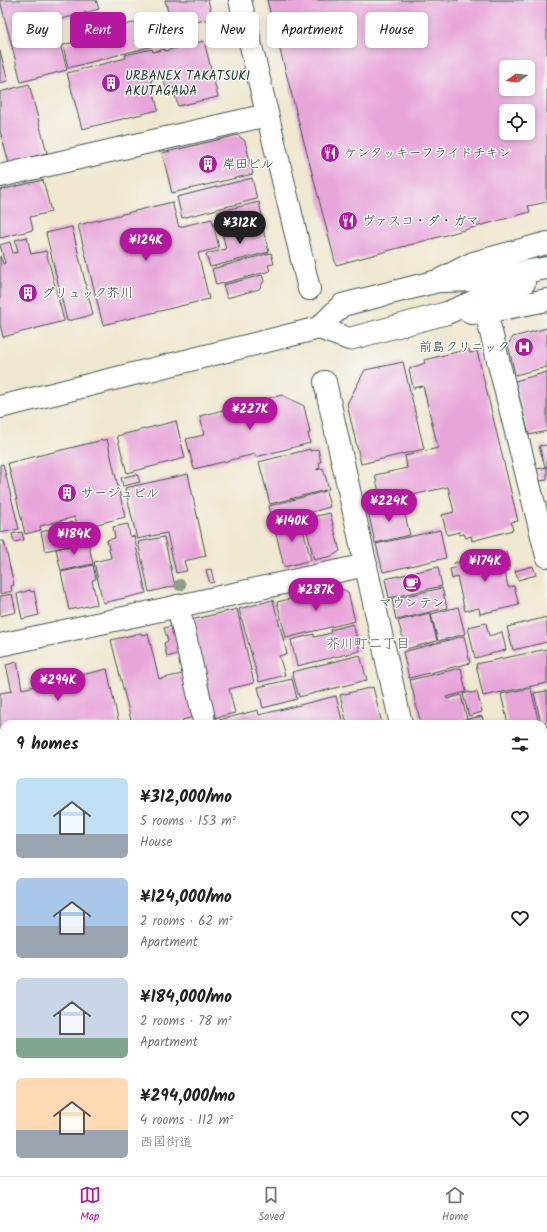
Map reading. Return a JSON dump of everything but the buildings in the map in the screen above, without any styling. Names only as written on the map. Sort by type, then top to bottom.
[{"type":"street","points":[[240,0],[309,289]]},
{"type":"street","points":[[0,176],[267,116]]},
{"type":"street","points":[[438,281],[473,263],[547,243]]},
{"type":"street","points":[[0,408],[319,328],[342,305],[438,281],[478,280],[547,268]]},
{"type":"street","points":[[319,328],[349,339],[447,313],[482,298],[547,275]]},
{"type":"street","points":[[447,313],[486,312],[547,300]]},
{"type":"street","points":[[486,312],[547,556]]},
{"type":"street","points":[[325,382],[400,720]]},
{"type":"street","points":[[0,645],[366,565]]},
{"type":"street","points":[[178,606],[204,720]]},
{"type":"place","name":"URBANEX TAKATSUKI AKUTAGAWA","points":[[111,83]]},
{"type":"place","name":"ケンタッキーフライドチキン","points":[[330,153]]},
{"type":"place","name":"岸田ビル","points":[[208,164]]},
{"type":"place","name":"ヴァスコ・ダ・ガマ","points":[[348,221]]},
{"type":"place","name":"グリュック芥川","points":[[28,293]]},
{"type":"place","name":"前島クリニック","points":[[524,347]]},
{"type":"place","name":"サージュビル","points":[[67,493]]},
{"type":"place","name":"マウンテン","points":[[412,583]]},
{"type":"district","name":"芥川町二丁目","points":[[368,644]]}]
